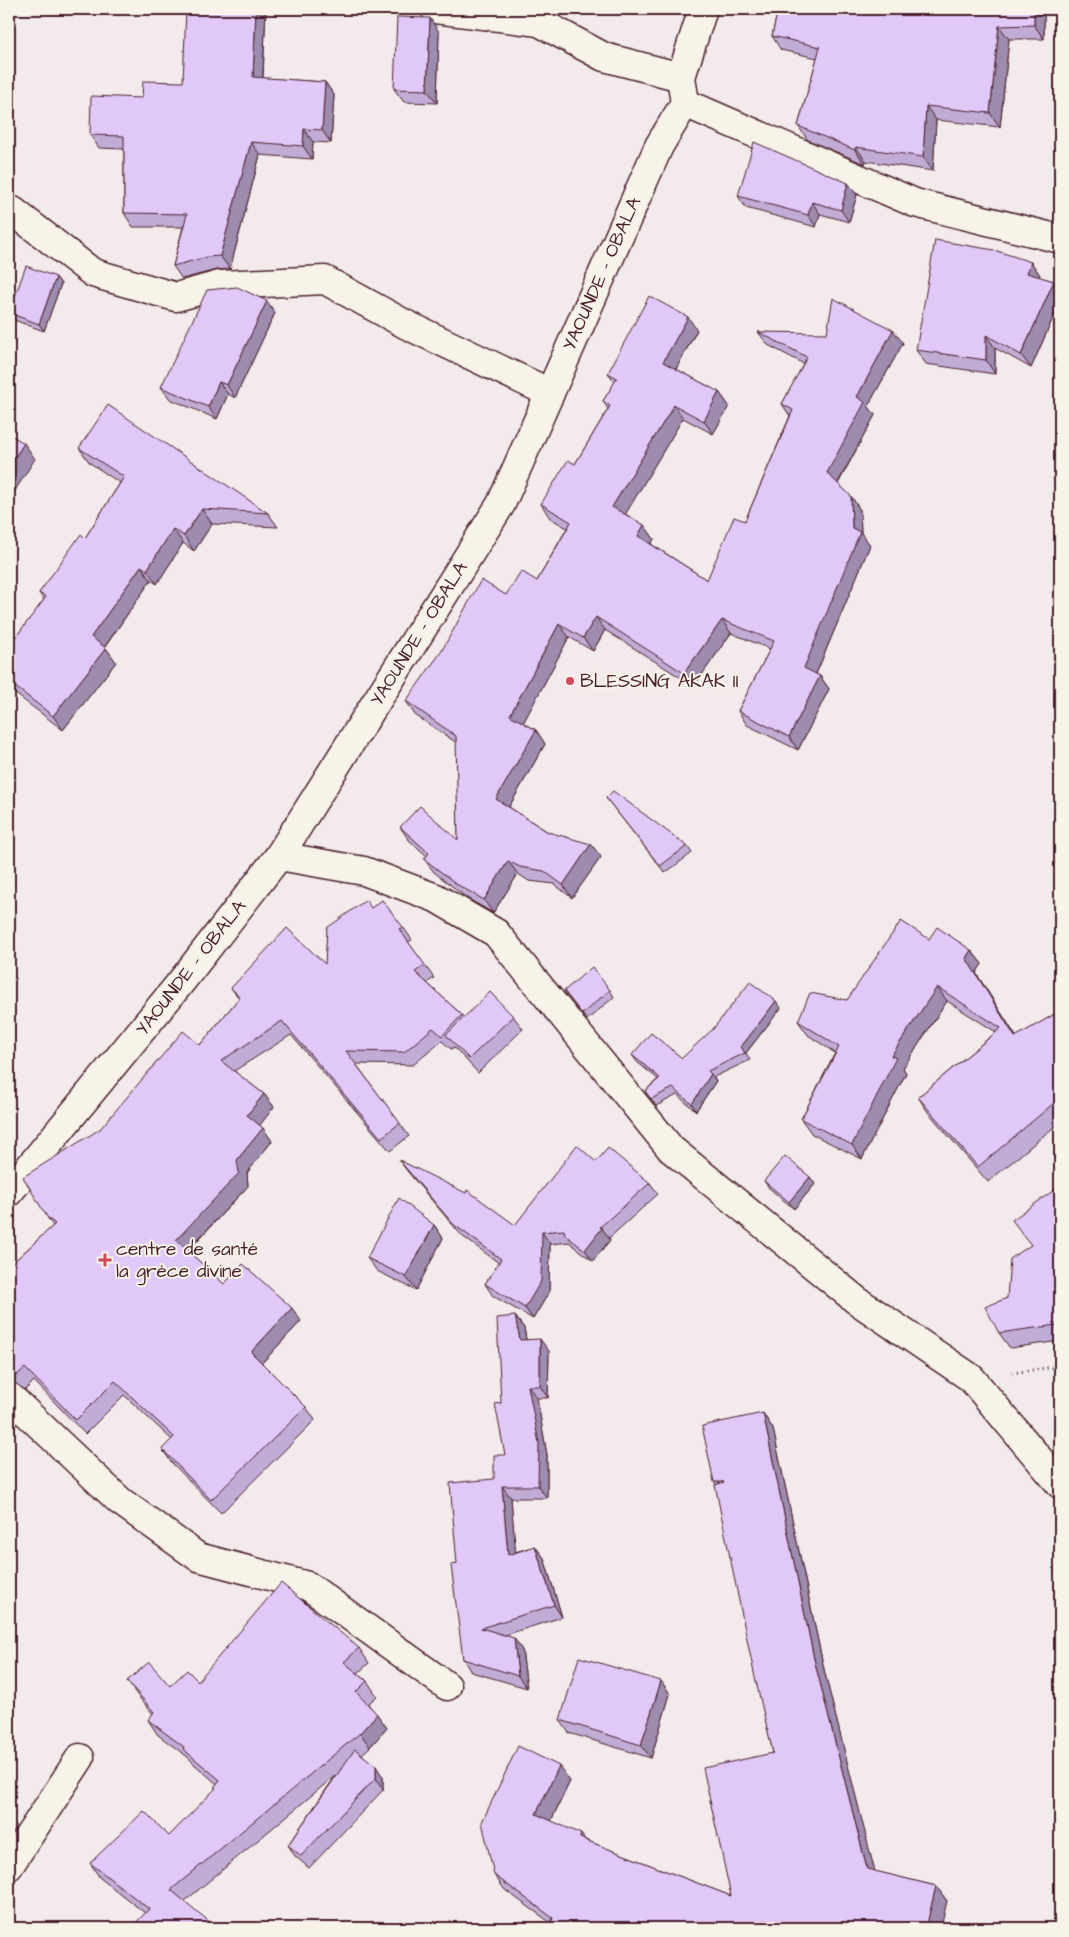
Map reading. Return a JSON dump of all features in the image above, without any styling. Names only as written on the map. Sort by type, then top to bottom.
[{"type":"main road","points":[[435,9],[539,22],[604,57],[683,90],[915,202],[1060,239]]},
{"type":"main road","name":"YAOUNDE - OBALA","points":[[9,1192],[181,982],[279,856],[501,504],[683,90],[703,9]]},
{"type":"main road","points":[[13,211],[93,273],[176,297],[220,285],[324,280],[405,324],[550,392]]},
{"type":"main road","points":[[279,856],[364,871],[436,898],[496,933],[671,1149],[856,1300],[971,1378],[1060,1484]]},
{"type":"main road","points":[[9,1396],[120,1501],[198,1557],[308,1586],[447,1686]]},
{"type":"main road","points":[[9,1866],[80,1758]]},
{"type":"path","points":[[971,1378],[1060,1366]]},
{"type":"building","points":[[186,9],[256,9],[253,77],[325,82],[322,130],[304,129],[303,146],[251,142],[220,256],[207,257],[173,266],[187,214],[124,213],[124,136],[90,135],[91,96],[142,98],[143,81],[183,82]]},
{"type":"building","points":[[778,9],[1034,9],[1034,25],[999,26],[990,113],[926,106],[923,157],[856,147],[855,150],[798,126],[820,47],[772,36]]},
{"type":"building","points":[[397,17],[430,18],[427,90],[394,89]]},
{"type":"building","points":[[754,142],[848,183],[841,210],[812,202],[808,215],[738,196]]},
{"type":"building","points":[[935,240],[994,250],[1031,262],[1027,273],[1054,281],[1021,355],[986,335],[986,360],[916,350]]},
{"type":"building","points":[[26,266],[56,277],[39,324],[9,313]]},
{"type":"building","points":[[237,287],[267,301],[227,385],[219,382],[208,407],[161,387],[207,290]]},
{"type":"building","points":[[649,296],[688,317],[663,362],[719,392],[704,421],[674,405],[612,507],[644,525],[638,536],[707,580],[734,517],[745,521],[793,410],[782,404],[807,357],[758,332],[827,333],[833,298],[893,330],[857,397],[865,402],[827,473],[851,496],[852,528],[860,532],[804,668],[820,676],[789,737],[738,711],[774,641],[722,620],[684,673],[596,617],[583,638],[559,624],[510,715],[536,730],[496,799],[548,832],[591,844],[563,885],[544,871],[520,867],[508,861],[484,900],[458,885],[424,859],[429,853],[400,827],[420,806],[458,840],[456,736],[406,701],[441,652],[481,580],[506,595],[521,571],[537,581],[571,522],[541,504],[568,460],[575,464],[610,406],[603,401],[617,378],[608,373]]},
{"type":"building","points":[[108,405],[268,513],[202,509],[184,536],[173,529],[147,570],[141,566],[91,637],[106,648],[53,716],[9,682],[9,646],[46,597],[39,593],[81,534],[85,538],[124,477],[79,448]]},
{"type":"building","points":[[9,434],[24,443],[9,467]]},
{"type":"building","points":[[613,791],[687,846],[660,866],[606,798]]},
{"type":"building","points":[[366,900],[371,908],[382,900],[403,927],[399,929],[425,965],[415,972],[462,1015],[442,1036],[433,1028],[404,1052],[346,1051],[400,1123],[381,1138],[282,1021],[221,1061],[264,1094],[247,1115],[263,1128],[237,1160],[239,1173],[176,1240],[224,1284],[243,1264],[292,1308],[251,1352],[306,1407],[211,1500],[162,1449],[174,1437],[115,1381],[76,1420],[25,1368],[16,1376],[9,1372],[9,1266],[55,1224],[47,1217],[23,1177],[100,1129],[183,1031],[200,1045],[240,997],[231,988],[287,928],[325,964],[327,928]]},
{"type":"building","points":[[901,921],[929,939],[937,927],[971,950],[966,958],[1015,1037],[1060,1011],[1060,1098],[978,1167],[918,1097],[1001,1028],[937,987],[891,1056],[896,1058],[852,1145],[801,1119],[839,1047],[798,1021],[810,993],[847,1000]]},
{"type":"building","points":[[592,967],[610,990],[582,1014],[564,991]]},
{"type":"building","points":[[750,982],[776,1001],[741,1047],[745,1053],[708,1071],[711,1074],[692,1104],[673,1088],[651,1099],[645,1091],[660,1078],[632,1055],[651,1033],[682,1058],[713,1029]]},
{"type":"building","points":[[490,992],[513,1016],[469,1059],[446,1035]]},
{"type":"building","points":[[577,1145],[596,1162],[608,1148],[650,1183],[600,1227],[602,1228],[585,1250],[565,1235],[564,1230],[542,1232],[541,1281],[525,1308],[485,1284],[501,1259],[453,1224],[399,1160],[466,1193],[467,1190],[515,1225]]},
{"type":"building","points":[[785,1156],[810,1177],[789,1202],[764,1181]]},
{"type":"building","points":[[1060,1186],[1060,1331],[1056,1325],[999,1333],[985,1307],[1007,1298],[1010,1259],[1031,1245],[1012,1220]]},
{"type":"building","points":[[399,1198],[434,1225],[406,1277],[367,1258]]},
{"type":"building","points":[[515,1316],[520,1340],[540,1339],[540,1386],[528,1386],[539,1443],[538,1486],[502,1486],[508,1555],[535,1546],[554,1605],[481,1628],[514,1638],[518,1676],[463,1659],[451,1565],[457,1564],[450,1483],[494,1479],[494,1455],[505,1455],[495,1404],[501,1403],[497,1318]]},
{"type":"building","points":[[763,1413],[814,1659],[867,1869],[936,1886],[926,1928],[549,1928],[553,1918],[494,1875],[482,1822],[518,1746],[559,1766],[536,1814],[581,1834],[580,1838],[731,1896],[703,1768],[773,1753],[754,1673],[715,1485],[724,1482],[714,1482],[702,1426]]},
{"type":"building","points":[[281,1583],[359,1648],[344,1662],[367,1681],[356,1692],[377,1714],[360,1733],[171,1890],[217,1928],[131,1928],[149,1909],[90,1863],[144,1811],[169,1836],[216,1788],[214,1787],[220,1780],[183,1749],[184,1747],[148,1720],[154,1712],[127,1681],[149,1662],[170,1686],[187,1670],[198,1681]]},
{"type":"building","points":[[579,1657],[661,1681],[641,1745],[560,1720]]},
{"type":"building","points":[[355,1749],[376,1766],[376,1778],[301,1856],[288,1845]]},
{"type":"building","points":[[229,1923],[234,1928],[225,1928]]},
{"type":"place","name":"BLESSING AKAK II","points":[[570,681]]},
{"type":"place","name":"centre de santé la gréce divine","points":[[105,1260]]}]
